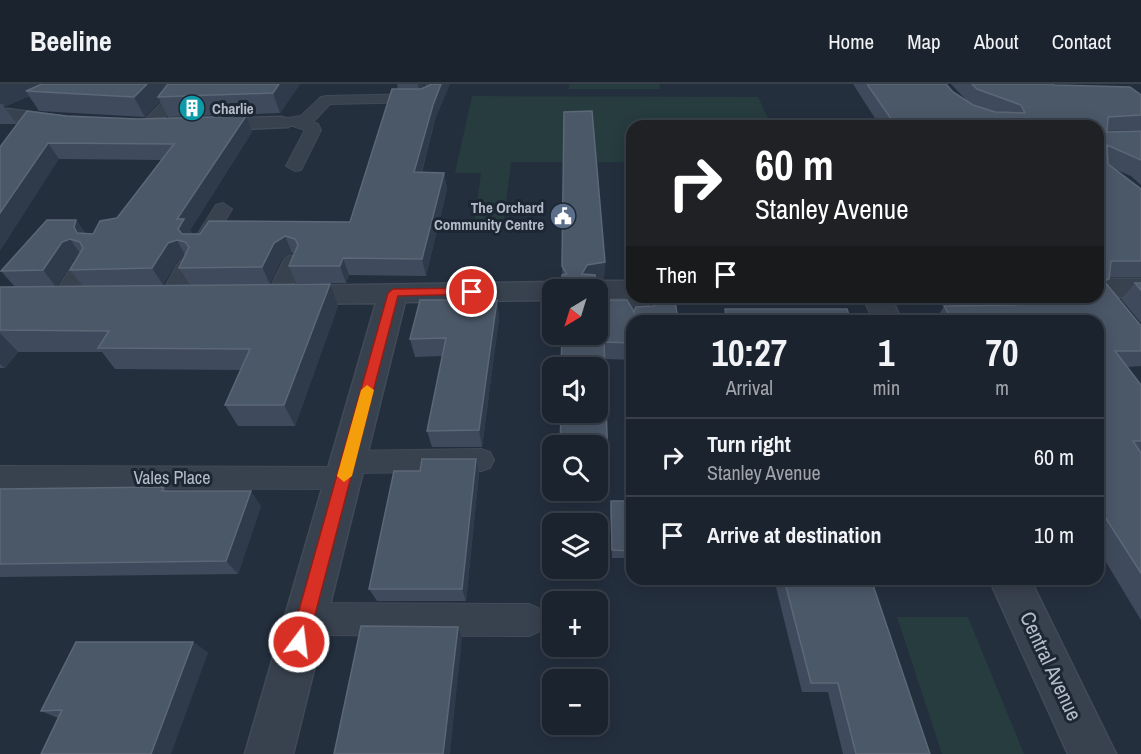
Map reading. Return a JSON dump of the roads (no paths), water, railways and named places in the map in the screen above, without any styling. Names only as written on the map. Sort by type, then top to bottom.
[{"type":"street","points":[[4,118],[46,98]]},
{"type":"street","points":[[4,118],[88,124]]},
{"type":"street","points":[[123,126],[290,123]]},
{"type":"street","points":[[1104,295],[1141,288]]},
{"type":"street","points":[[608,290],[626,290]]},
{"type":"street","points":[[267,295],[542,291]]},
{"type":"street","points":[[269,754],[393,293]]},
{"type":"street","points":[[52,298],[95,298]]},
{"type":"street","name":"Central Avenue","points":[[1012,585],[1092,754]]},
{"type":"lane","points":[[290,123],[309,117],[326,100],[423,98],[432,93],[434,84]]},
{"type":"lane","points":[[147,127],[172,100]]},
{"type":"lane","points":[[290,123],[312,127],[313,130],[295,166]]},
{"type":"lane","points":[[200,246],[223,209]]},
{"type":"lane","points":[[267,295],[293,261]]},
{"type":"lane","points":[[52,298],[83,264]]},
{"type":"lane","points":[[172,296],[187,265]]},
{"type":"lane","name":"Vales Place","points":[[0,477],[159,468],[346,470],[481,460]]},
{"type":"lane","points":[[305,619],[530,620]]},
{"type":"place","name":"Charlie","points":[[192,108]]},
{"type":"place","name":"The Orchard Community Centre","points":[[563,216]]}]
